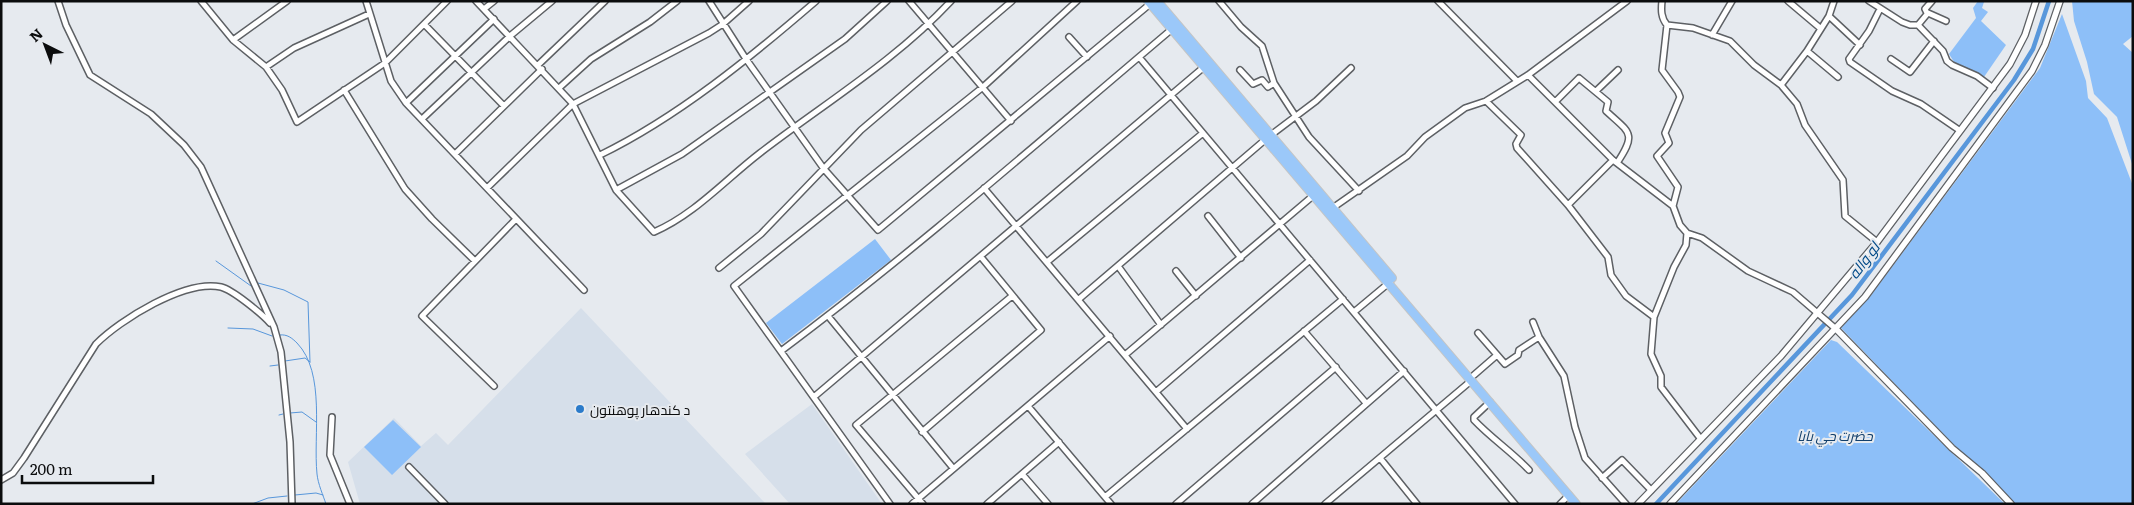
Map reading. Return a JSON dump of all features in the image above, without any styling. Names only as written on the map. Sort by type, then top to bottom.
[{"type":"main road","points":[[1152,2],[1269,137],[1314,196],[1391,281],[1582,504]]},
{"type":"main road","points":[[1168,19],[1172,29],[1204,67],[1334,207],[1391,281]]},
{"type":"main road","points":[[1473,377],[1490,402],[1576,504]]},
{"type":"street","points":[[58,1],[66,25],[90,76],[152,114],[184,144],[201,167],[274,327],[280,352],[290,442],[292,504]]},
{"type":"street","points":[[201,1],[233,40],[266,66],[282,90],[297,122],[385,62],[447,1]]},
{"type":"street","points":[[233,40],[288,1]]},
{"type":"street","points":[[366,1],[390,81],[406,103],[584,290]]},
{"type":"street","points":[[476,1],[573,104],[616,190],[654,232],[673,224],[795,127],[881,66],[929,24],[951,1]]},
{"type":"street","points":[[484,9],[494,1]]},
{"type":"street","points":[[422,119],[510,36],[552,1]]},
{"type":"street","points":[[455,154],[605,1]]},
{"type":"street","points":[[559,88],[590,59],[650,22],[677,1]]},
{"type":"street","points":[[709,1],[746,59],[824,169],[878,230],[1152,2]]},
{"type":"street","points":[[487,188],[573,104],[724,24],[749,1]]},
{"type":"street","points":[[600,155],[655,125],[746,59],[816,1]]},
{"type":"street","points":[[616,190],[682,154],[845,39],[887,1]]},
{"type":"street","points":[[909,1],[1011,121]]},
{"type":"street","points":[[719,268],[761,234],[861,130],[954,53],[1012,1]]},
{"type":"street","points":[[890,504],[815,396],[734,286],[846,194],[983,86],[1077,1]]},
{"type":"street","points":[[1219,1],[1241,27],[1262,46],[1274,83],[1296,115],[1308,137],[1359,190]]},
{"type":"street","points":[[1438,1],[1517,81]]},
{"type":"street","points":[[1334,207],[1407,156],[1425,137],[1465,108],[1486,101],[1528,75],[1627,1]]},
{"type":"street","points":[[1662,1],[1663,20],[1667,24],[1693,28],[1730,41],[1754,65],[1781,85],[1796,104],[1805,124],[1844,180],[1845,216],[1877,242]]},
{"type":"street","points":[[1712,35],[1732,1]]},
{"type":"street","points":[[1788,1],[1820,28]]},
{"type":"street","points":[[1781,85],[1808,52],[1820,28],[1829,16],[1834,1]]},
{"type":"street","points":[[1869,1],[1910,25],[1916,23],[1934,41],[1952,65],[1977,76],[1993,88]]},
{"type":"street","points":[[1918,25],[1927,13],[1925,9],[1932,1]]},
{"type":"street","points":[[1638,504],[1781,356],[1877,242],[1959,130],[1993,88],[2018,51],[2036,1]]},
{"type":"street","points":[[1670,504],[1834,327],[1865,297],[2032,71],[2060,1]]},
{"type":"street","points":[[1880,9],[1860,45],[1849,60],[1854,66],[1867,72],[1892,91],[1921,104],[1959,130]]},
{"type":"street","points":[[1927,13],[1946,21]]},
{"type":"street","points":[[266,66],[294,48],[370,14]]},
{"type":"street","points":[[1829,16],[1860,45]]},
{"type":"street","points":[[406,103],[494,19]]},
{"type":"street","points":[[424,24],[504,106]]},
{"type":"street","points":[[1667,24],[1662,70],[1680,97],[1665,133],[1669,143],[1657,156],[1678,188],[1673,206]]},
{"type":"street","points":[[781,351],[828,316],[984,188],[1172,29]]},
{"type":"street","points":[[1070,37],[1087,57]]},
{"type":"street","points":[[1891,59],[1910,72],[1934,41]]},
{"type":"street","points":[[1808,52],[1838,77]]},
{"type":"street","points":[[1139,57],[1515,504]]},
{"type":"street","points":[[815,396],[1172,97],[1204,67]]},
{"type":"street","points":[[1079,299],[1269,137],[1316,101],[1351,68]]},
{"type":"street","points":[[1240,70],[1253,84],[1262,80],[1268,87],[1274,83]]},
{"type":"street","points":[[1596,91],[1618,70]]},
{"type":"street","points":[[1528,75],[1615,161],[1673,206],[1680,225],[1687,232],[1702,238],[1748,271],[1793,292],[1819,313],[1952,448],[1982,473],[2011,504]]},
{"type":"street","points":[[1555,102],[1577,78],[1608,102],[1606,110],[1625,128],[1630,137],[1629,144],[1615,161],[1568,205]]},
{"type":"street","points":[[344,90],[405,189],[432,219],[475,261]]},
{"type":"street","points":[[1486,101],[1521,135],[1516,144],[1517,148],[1568,205],[1608,257],[1610,275],[1626,296],[1654,317]]},
{"type":"street","points":[[1047,262],[1203,133]]},
{"type":"street","points":[[984,188],[1157,391],[1187,429]]},
{"type":"street","points":[[1125,354],[1314,196]]},
{"type":"street","points":[[1208,216],[1241,258]]},
{"type":"street","points":[[494,386],[422,316],[516,219]]},
{"type":"street","points":[[1687,232],[1686,245],[1674,267],[1654,317],[1651,354],[1660,376],[1661,387],[1700,438]]},
{"type":"street","points":[[922,432],[1041,330],[981,257]]},
{"type":"street","points":[[1157,391],[1310,260]]},
{"type":"street","points":[[1118,266],[1161,325]]},
{"type":"street","points":[[1176,271],[1196,296]]},
{"type":"street","points":[[1354,312],[1391,281]]},
{"type":"street","points":[[1,480],[13,473],[24,458],[96,344],[110,330],[134,316],[178,293],[198,288],[222,287],[259,312],[274,327]]},
{"type":"street","points":[[923,504],[856,425],[1012,296]]},
{"type":"street","points":[[1105,497],[1343,299]]},
{"type":"street","points":[[828,316],[861,359],[953,468]]},
{"type":"street","points":[[1533,322],[1539,337],[1564,376],[1574,427],[1585,458],[1626,504]]},
{"type":"street","points":[[1304,331],[1366,403]]},
{"type":"street","points":[[1478,333],[1505,364],[1518,355],[1519,350],[1539,337]]},
{"type":"street","points":[[912,504],[1110,336]]},
{"type":"street","points":[[1325,504],[1437,409],[1496,355]]},
{"type":"street","points":[[1176,504],[1336,367]]},
{"type":"street","points":[[1252,504],[1404,371]]},
{"type":"street","points":[[1490,402],[1474,417],[1474,420],[1496,442],[1517,457],[1529,470]]},
{"type":"street","points":[[1028,406],[1111,504]]},
{"type":"street","points":[[332,417],[330,455],[350,504]]},
{"type":"street","points":[[988,504],[1059,442]]},
{"type":"street","points":[[1380,458],[1417,504]]},
{"type":"street","points":[[1602,478],[1622,460],[1651,490]]},
{"type":"street","points":[[408,467],[445,504]]},
{"type":"street","points":[[1022,474],[1048,504]]},
{"type":"street","points":[[1560,504],[1569,495]]},
{"type":"shaded area","name":"د کندهار پوهنتون","points":[[581,308],[766,504],[360,504],[348,462],[394,418],[421,446],[436,433],[448,445]]},
{"type":"shaded area","points":[[812,404],[882,504],[790,504],[745,454]]},
{"type":"green space","points":[[1978,1],[1984,2],[1982,8],[1988,12],[1981,21],[2006,45],[1984,77],[1954,62],[1949,54],[1976,18],[1973,8]]},
{"type":"green space","points":[[2072,1],[2133,1],[2133,36],[2123,44],[2133,53],[2133,167],[2117,117],[2094,94],[2087,62],[2074,21]]},
{"type":"green space","points":[[2062,14],[2086,81],[2088,98],[2107,118],[2133,186],[2133,504],[2015,504],[1983,470],[1954,445],[1841,328],[1869,298],[2040,68]]},
{"type":"green space","points":[[875,239],[891,260],[782,344],[766,323]]},
{"type":"green space","name":"حضرت جي بابا","points":[[1831,340],[1837,342],[2005,504],[1676,504]]},
{"type":"green space","points":[[393,420],[421,447],[392,475],[364,447]]},
{"type":"waterway","name":"لو واله","points":[[1656,504],[1852,295],[2014,80],[2033,49],[2049,1]]},
{"type":"waterway","points":[[216,261],[251,286]]},
{"type":"waterway","points":[[258,283],[284,290],[308,302],[310,362]]},
{"type":"waterway","points":[[228,328],[253,329],[272,336]]},
{"type":"waterway","points":[[280,335],[285,335],[297,343],[306,356],[312,371],[316,405],[317,474],[319,486],[326,504]]},
{"type":"waterway","points":[[285,361],[305,358],[310,362]]},
{"type":"waterway","points":[[270,366],[278,365]]},
{"type":"waterway","points":[[290,413],[302,412],[316,422]]},
{"type":"waterway","points":[[279,415],[283,414]]},
{"type":"waterway","points":[[295,495],[316,493],[323,495]]},
{"type":"waterway","points":[[252,504],[268,498],[287,496]]},
{"type":"place","name":"د کندهار پوهنتون","points":[[580,409]]}]
